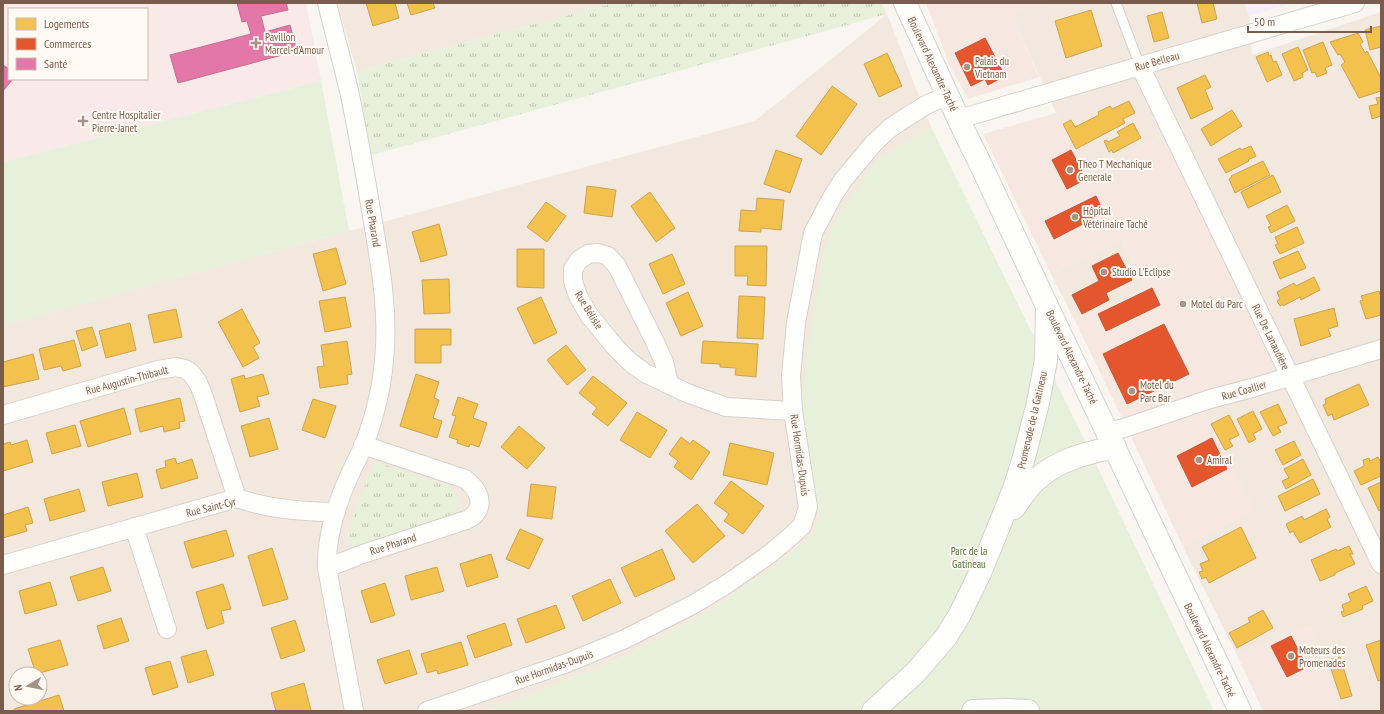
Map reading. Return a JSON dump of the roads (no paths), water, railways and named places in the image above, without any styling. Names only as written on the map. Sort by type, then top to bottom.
[{"type":"main road","name":"Boulevard Alexandre-Taché","points":[[905,3],[1047,306],[1240,711]]},
{"type":"main road","name":"Promenade de la Gatineau","points":[[873,711],[915,673],[946,637],[959,616],[980,573],[1014,489],[1038,403],[1046,360],[1047,306]]},
{"type":"main road","name":"Promenade de la Gatineau","points":[[998,529],[1034,481],[1062,462],[1111,440]]},
{"type":"main road","points":[[973,711],[1028,711]]},
{"type":"street","name":"Rue Pharand","points":[[327,3],[349,91],[362,158],[381,269],[386,327],[384,360],[373,414],[364,445],[350,473],[336,512],[328,538],[326,552],[327,568],[354,711]]},
{"type":"street","name":"Rue Belleau","points":[[959,119],[1355,3]]},
{"type":"street","name":"Rue De Lanaudière","points":[[1140,66],[1381,564]]},
{"type":"street","name":"Rue Hormidas-Dupuis","points":[[427,711],[567,663],[625,639],[687,607],[727,584],[790,537],[802,526],[808,507],[793,411],[791,376],[796,323],[813,233],[831,199],[844,180],[874,143],[902,120],[926,105],[948,95]]},
{"type":"street","name":"Rue Bélisle","points":[[669,384],[664,362],[656,342],[617,266],[608,256],[598,253],[588,254],[579,260],[573,269],[573,281],[578,296],[589,314],[615,347],[630,362],[645,373],[687,393],[726,407],[793,411]]},
{"type":"street","name":"Rue Coallier","points":[[1111,440],[1124,428],[1210,399],[1381,350]]},
{"type":"street","name":"Rue Augustin-Thibault","points":[[3,414],[158,370],[176,367],[185,369],[191,372],[202,392],[237,498]]},
{"type":"street","name":"Rue Pharand","points":[[327,568],[360,555],[471,518],[477,512],[479,503],[478,491],[465,479],[364,445]]},
{"type":"street","name":"Rue Saint-Cyr","points":[[3,565],[237,498],[254,504],[288,509],[336,512]]},
{"type":"street","points":[[134,527],[167,629]]},
{"type":"lane","points":[[1116,3],[1140,66]]},
{"type":"place","name":"Pavillon Marcel-d'Amour","points":[[256,43]]},
{"type":"place","name":"Palais du Vietnam","points":[[967,67]]},
{"type":"place","name":"Centre Hospitalier Pierre-Janet","points":[[83,121]]},
{"type":"place","name":"Theo T Mechanique Generale","points":[[1070,170]]},
{"type":"place","name":"Hôpital Vétérinaire Taché","points":[[1075,217]]},
{"type":"place","name":"Studio L'Eclipse","points":[[1104,272]]},
{"type":"place","name":"Motel du Parc","points":[[1183,304]]},
{"type":"place","name":"Motel du Parc Bar","points":[[1132,391]]},
{"type":"place","name":"Amiral","points":[[1199,460]]},
{"type":"place","name":"Moteurs des Promenades","points":[[1291,656]]},
{"type":"park label","name":"Parc de la Gatineau","points":[[969,557]]}]
